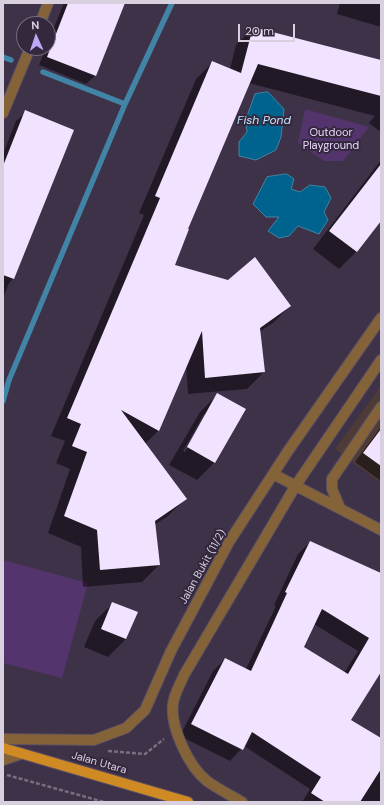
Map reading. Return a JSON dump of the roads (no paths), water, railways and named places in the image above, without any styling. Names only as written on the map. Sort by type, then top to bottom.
[{"type":"main road","name":"Jalan Utara","points":[[3,748],[188,802]]},
{"type":"street","points":[[43,16],[48,3]]},
{"type":"street","points":[[3,113],[27,56]]},
{"type":"street","name":"Jalan Bukit (11/2)","points":[[3,739],[94,740],[126,728],[145,710],[171,651],[229,542],[273,474],[381,318]]},
{"type":"street","points":[[242,802],[206,780],[189,759],[178,738],[174,721],[173,703],[184,675],[296,485],[381,360]]},
{"type":"street","points":[[340,508],[332,489],[332,479],[381,407]]},
{"type":"street","points":[[273,474],[381,530]]},
{"type":"street","points":[[3,760],[21,754]]},
{"type":"water","name":"Fish Pond","points":[[268,92],[284,109],[281,137],[276,150],[256,160],[239,156],[239,142],[247,132],[246,119],[255,94]]},
{"type":"water","points":[[287,174],[294,179],[291,189],[300,192],[310,185],[325,187],[331,198],[324,212],[328,220],[319,234],[298,226],[289,236],[279,238],[268,231],[279,217],[266,217],[253,204],[267,177]]},
{"type":"waterway","points":[[3,401],[9,380],[125,104],[172,3]]},
{"type":"waterway","points":[[3,57],[11,60]]},
{"type":"waterway","points":[[43,72],[125,104]]},
{"type":"park label","name":"Outdoor Playground","points":[[331,139]]}]
